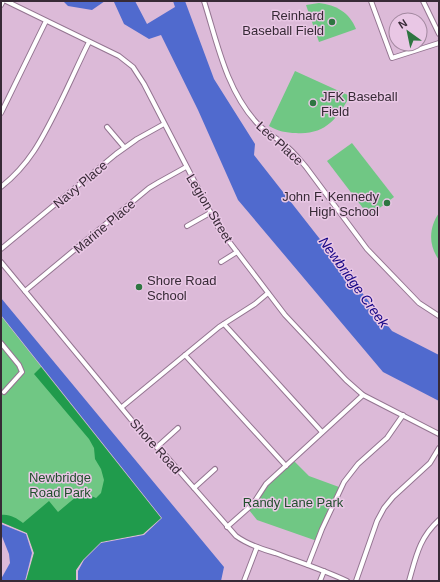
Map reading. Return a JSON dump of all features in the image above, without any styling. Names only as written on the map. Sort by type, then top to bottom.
[{"type":"street","points":[[1,5],[4,1]]},
{"type":"street","name":"Legion Street","points":[[4,1],[119,56],[133,67],[144,84],[218,227],[285,315],[346,380],[363,395],[439,434]]},
{"type":"street","name":"Lee Place","points":[[204,1],[228,77],[244,107],[256,122],[296,155],[367,249],[419,303],[439,316]]},
{"type":"street","points":[[371,1],[392,58],[439,42]]},
{"type":"street","points":[[423,1],[439,34]]},
{"type":"street","points":[[1,113],[46,21]]},
{"type":"street","points":[[1,188],[22,168],[32,155],[44,134],[89,42]]},
{"type":"street","name":"Navy Place","points":[[1,250],[124,148],[137,138],[164,124]]},
{"type":"street","points":[[107,126],[124,148]]},
{"type":"street","name":"Marine Place","points":[[25,291],[149,188],[186,167]]},
{"type":"street","points":[[187,226],[210,213]]},
{"type":"street","points":[[221,262],[237,252]]},
{"type":"street","name":"Shore Road","points":[[1,262],[143,434],[194,488],[227,527],[241,540],[347,581]]},
{"type":"street","points":[[122,407],[224,324],[268,293]]},
{"type":"street","points":[[224,324],[322,432]]},
{"type":"street","points":[[1,343],[21,368],[22,372],[4,392]]},
{"type":"street","points":[[185,355],[286,466]]},
{"type":"street","points":[[227,527],[249,508],[266,484],[363,395]]},
{"type":"street","points":[[308,566],[322,528],[344,482],[358,464],[387,438],[403,415]]},
{"type":"street","points":[[156,447],[178,428]]},
{"type":"street","points":[[356,581],[377,521],[384,508],[393,497],[430,463],[439,448]]},
{"type":"street","points":[[194,488],[215,470]]},
{"type":"street","points":[[409,581],[421,542],[430,529],[439,520]]},
{"type":"street","points":[[244,581],[257,546]]},
{"type":"street","points":[[320,581],[324,572]]},
{"type":"green space","name":"Reinhard Baseball Field","points":[[319,3],[341,10],[350,18],[356,29],[319,42],[306,5]]},
{"type":"green space","name":"JFK Baseball Field","points":[[295,71],[350,96],[340,112],[329,124],[315,131],[306,133],[289,133],[269,126]]},
{"type":"green space","points":[[352,143],[394,197],[369,216],[327,161]]},
{"type":"green space","points":[[439,213],[439,260],[433,248],[431,236],[433,224]]},
{"type":"green space","name":"Newbridge Road Park","points":[[1,316],[161,518],[143,534],[101,542],[83,559],[76,570],[76,581],[26,581],[34,553],[27,533],[1,522]]},
{"type":"green space","points":[[41,367],[161,518],[143,534],[101,542],[83,560],[76,570],[76,581],[26,581],[34,553],[27,533],[1,522],[1,515],[7,515],[23,523],[49,501],[58,512],[83,491],[96,498],[101,493],[104,480],[101,469],[95,459],[94,448],[89,439],[34,374]]},
{"type":"green space","name":"Randy Lane Park","points":[[294,461],[309,476],[339,487],[317,541],[257,520],[249,510],[267,484]]},
{"type":"water","points":[[63,1],[105,1],[92,10],[68,6]]},
{"type":"water","points":[[112,1],[135,1],[147,24],[175,7],[173,1],[185,1],[214,79],[255,144],[254,155],[392,331],[439,355],[439,401],[383,372],[238,200],[198,110],[161,35],[149,39],[124,24],[114,2]]},
{"type":"water","points":[[1,298],[224,567],[221,581],[78,581],[78,571],[84,560],[101,543],[144,535],[162,518],[1,315]]},
{"type":"water","points":[[1,524],[26,534],[32,553],[25,581],[2,581],[1,579],[10,563],[9,554],[1,534]]},
{"type":"place","name":"Reinhard Baseball Field","points":[[332,22]]},
{"type":"place","name":"JFK Baseball Field","points":[[313,103]]},
{"type":"place","name":"John F. Kennedy High School","points":[[387,203]]},
{"type":"place","name":"Shore Road School","points":[[139,287]]},
{"type":"water label","name":"Newbridge Creek","points":[[354,282]]}]
